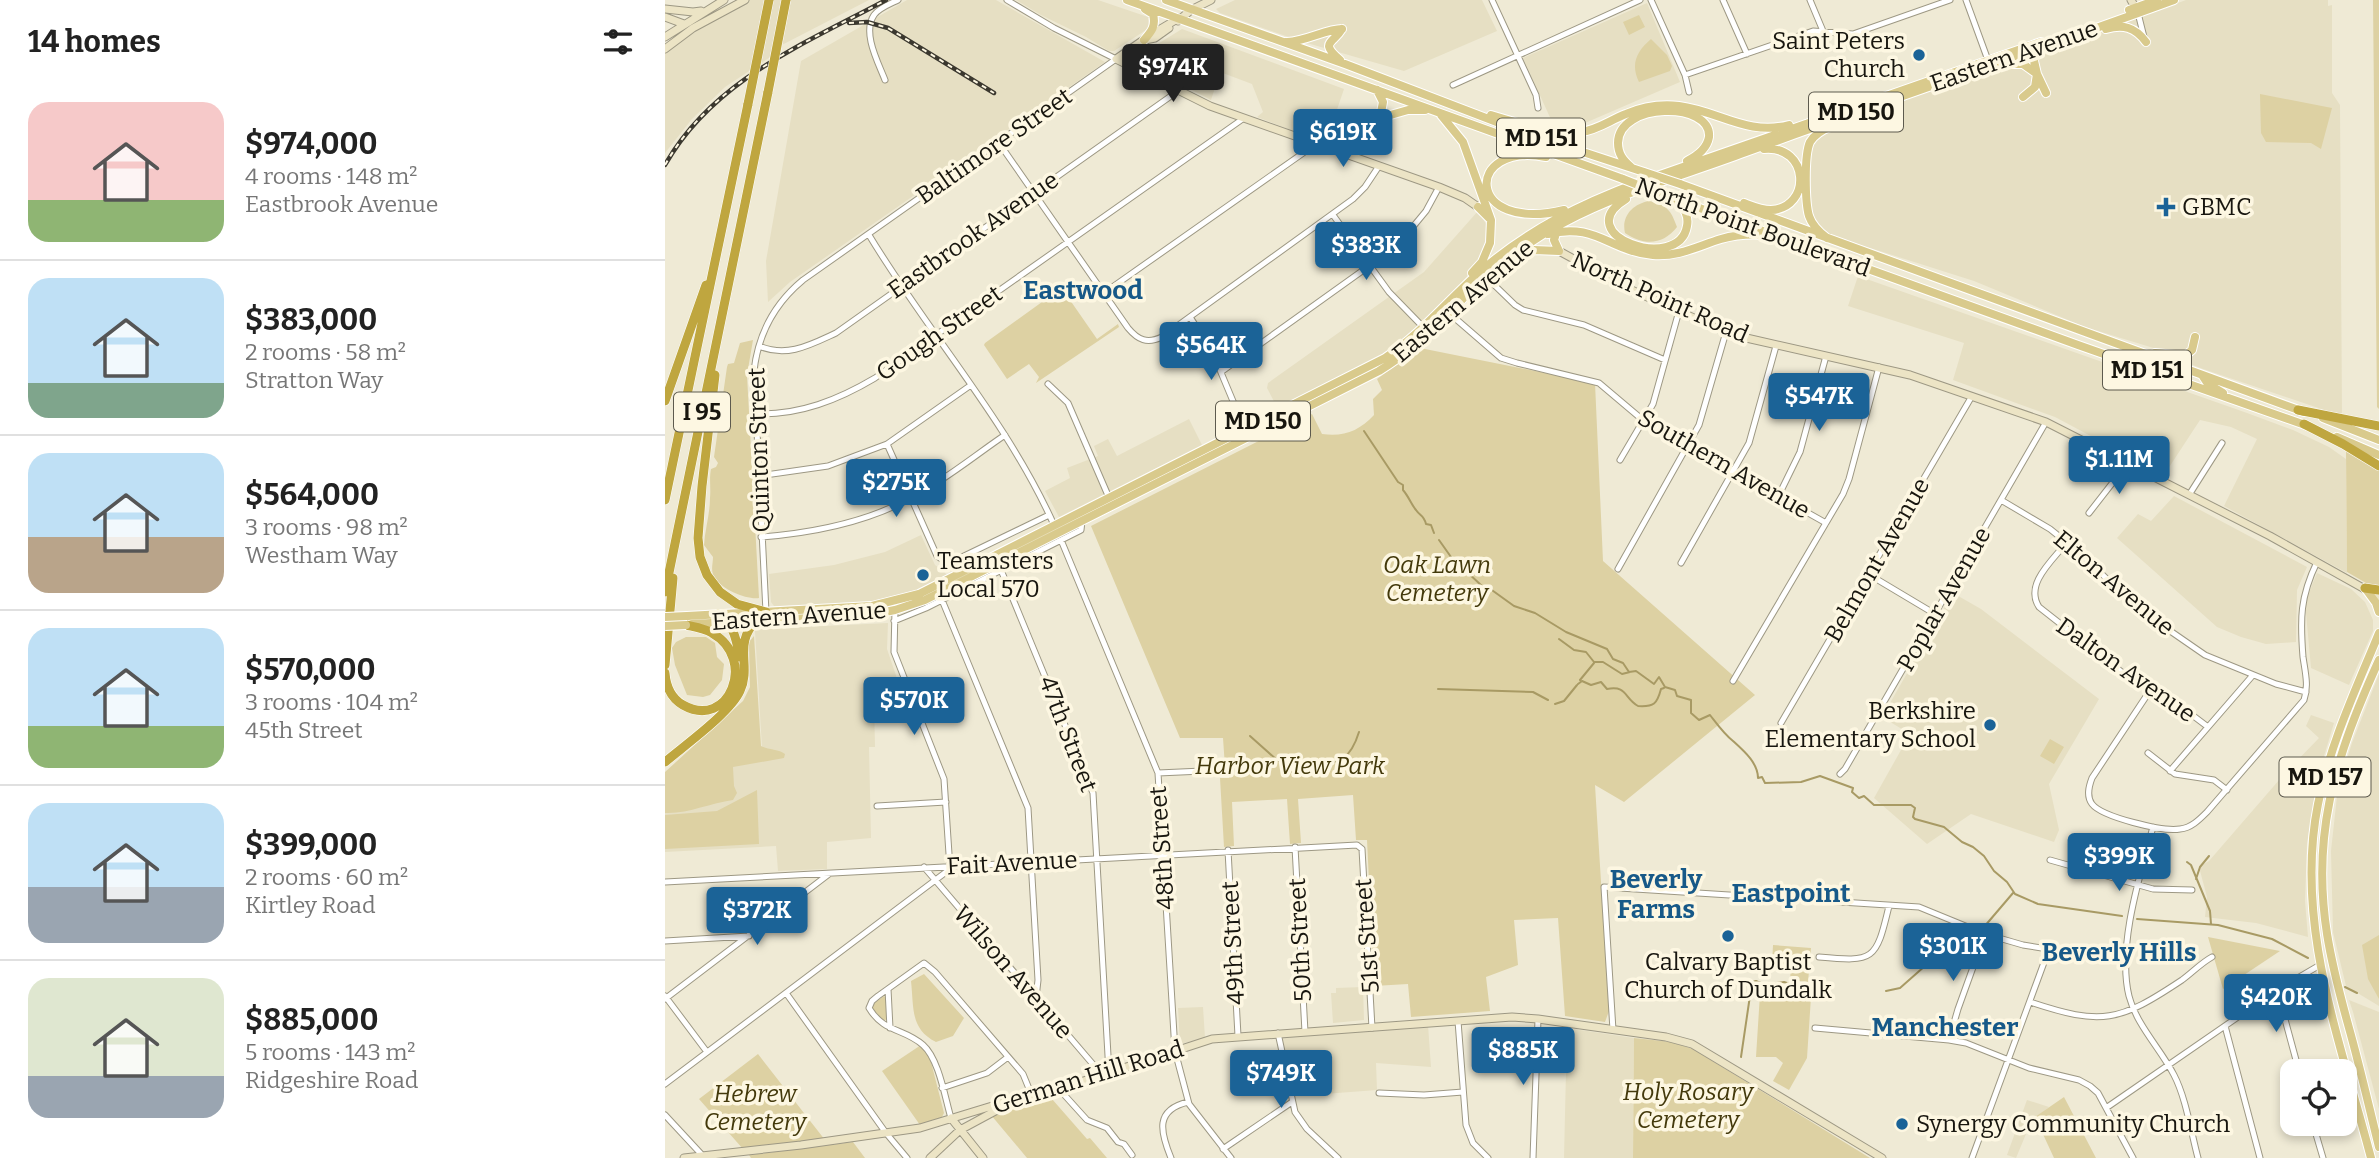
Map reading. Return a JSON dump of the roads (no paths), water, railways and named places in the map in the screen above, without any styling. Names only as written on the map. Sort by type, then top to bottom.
[{"type":"highway","name":"I 95","points":[[665,500],[769,0]]},
{"type":"highway","name":"I 95","points":[[665,592],[786,0]]},
{"type":"highway","points":[[665,401],[720,240]]},
{"type":"highway","points":[[724,303],[705,454],[698,548],[706,575],[720,592],[737,604],[766,612]]},
{"type":"highway","points":[[2298,410],[2379,426]]},
{"type":"highway","points":[[2304,424],[2379,466]]},
{"type":"highway","points":[[665,665],[680,521]]},
{"type":"highway","points":[[2365,588],[2379,590]]},
{"type":"highway","points":[[718,614],[728,622],[734,635],[744,672]]},
{"type":"highway","points":[[665,673],[667,685],[674,698],[693,709],[702,710],[719,705],[732,692],[736,672],[733,655],[713,633],[687,620]]},
{"type":"highway","points":[[665,762],[733,703],[742,687],[743,640],[757,620]]},
{"type":"main road","name":"North Point Boulevard","points":[[1127,0],[2304,424],[2379,455]]},
{"type":"main road","points":[[1127,0],[1153,14],[1154,26],[1145,40]]},
{"type":"main road","name":"North Point Boulevard","points":[[1166,0],[1345,64],[1528,134],[1679,184],[2379,440]]},
{"type":"main road","name":"Eastern Avenue","points":[[1446,311],[1459,292],[1516,243],[1574,208],[1722,161],[2157,0]]},
{"type":"main road","name":"Eastern Avenue","points":[[2135,7],[2174,0]]},
{"type":"main road","points":[[2054,40],[2119,26],[2137,31],[2146,41]]},
{"type":"main road","points":[[1283,42],[1342,29],[1329,42],[1329,49],[1345,64]]},
{"type":"main road","name":"Eastern Avenue","points":[[665,617],[728,622],[859,616],[895,610],[942,592],[1058,533],[1080,517],[1387,361],[1427,331],[1446,311],[1503,263],[1561,224],[1641,186],[1809,123],[2036,49],[2054,40]]},
{"type":"main road","points":[[2036,49],[2037,74],[2046,93]]},
{"type":"main road","points":[[1989,63],[2018,63],[2037,74]]},
{"type":"main road","points":[[2023,97],[2035,87],[2037,74]]},
{"type":"main road","points":[[1377,90],[1383,102],[1380,118],[1408,110],[1436,112],[1456,131],[1463,142],[1491,220],[1491,236],[1486,254],[1459,292]]},
{"type":"main road","points":[[1444,102],[1557,134],[1582,132],[1597,128],[1627,113],[1667,105],[1703,111],[1738,125],[1761,129],[1785,127],[1799,122],[1809,123]]},
{"type":"main road","points":[[1832,242],[1820,233],[1808,213],[1808,150],[1818,133],[1861,110]]},
{"type":"main road","points":[[1642,171],[1623,160],[1618,147],[1619,134],[1627,122],[1646,115],[1672,112],[1695,115],[1706,123],[1708,140],[1700,153],[1641,186],[1617,204],[1611,216],[1611,230],[1625,242],[1664,248],[1675,244],[1682,239],[1686,230],[1687,216],[1682,205],[1672,198]]},
{"type":"main road","points":[[1722,161],[1767,148],[1777,149],[1790,155],[1801,175],[1801,184],[1795,198],[1780,209],[1762,209],[1743,203],[1727,202]]},
{"type":"main road","points":[[1574,208],[1544,215],[1515,213],[1500,207],[1492,200],[1487,181],[1496,165],[1520,155],[1543,156],[1583,166]]},
{"type":"main road","points":[[1478,207],[1491,220]]},
{"type":"main road","points":[[1503,263],[1534,250],[1559,251],[1555,233],[1561,224]]},
{"type":"main road","points":[[1538,237],[1582,231],[1625,249],[1654,255],[1694,250],[1727,237],[1777,236]]},
{"type":"main road","points":[[2134,349],[2185,356],[2192,350],[2195,337]]},
{"type":"main road","points":[[2202,375],[2208,384],[2248,405]]},
{"type":"main road","name":"Eastern Avenue","points":[[665,626],[718,614],[887,604],[1058,533]]},
{"type":"main road","points":[[895,610],[897,605],[922,595],[933,587]]},
{"type":"main road","points":[[2365,588],[2379,612]]},
{"type":"main road","points":[[859,616],[884,609],[887,604]]},
{"type":"main road","name":"MD 157","points":[[2368,1158],[2361,1140],[2365,1137],[2320,965],[2314,930],[2312,859],[2318,803],[2333,747],[2379,633]]},
{"type":"main road","name":"MD 157","points":[[2379,660],[2347,738],[2328,808],[2323,841],[2322,885],[2331,963],[2379,1147]]},
{"type":"main road","points":[[2314,930],[2324,960],[2331,963]]},
{"type":"main road","points":[[2320,965],[2328,968],[2333,986],[2337,990]]},
{"type":"street","points":[[665,37],[724,0]]},
{"type":"street","points":[[665,49],[697,26],[745,0]]},
{"type":"street","points":[[885,80],[873,49],[871,22],[879,10],[898,0]]},
{"type":"street","points":[[1007,0],[1052,27],[1210,106],[1439,187],[1478,207]]},
{"type":"street","name":"Baltimore Street","points":[[869,235],[1170,22],[1211,0]]},
{"type":"street","points":[[1493,0],[1537,98],[1538,108]]},
{"type":"street","points":[[1453,85],[1640,0]]},
{"type":"street","points":[[1651,0],[1685,75],[1689,92]]},
{"type":"street","points":[[1723,0],[1747,54]]},
{"type":"street","points":[[1810,0],[1823,31]]},
{"type":"street","points":[[1685,75],[1813,31],[1842,34],[1860,32],[1950,0]]},
{"type":"street","points":[[1965,0],[1989,63]]},
{"type":"street","points":[[2135,7],[2146,41]]},
{"type":"street","points":[[666,12],[708,9]]},
{"type":"street","points":[[666,12],[679,14],[683,24],[683,36]]},
{"type":"street","points":[[683,24],[697,26]]},
{"type":"street","name":"Eastbrook Avenue","points":[[759,346],[786,352],[808,346],[836,333],[1178,91]]},
{"type":"street","name":"Gough Street","points":[[756,414],[792,412],[835,399],[875,378],[1244,118]]},
{"type":"street","points":[[1104,293],[1316,144],[1380,118]]},
{"type":"street","points":[[999,143],[1128,328],[1144,341],[1152,342],[1333,215],[1361,191],[1379,166]]},
{"type":"street","points":[[1221,372],[1397,246],[1426,211],[1439,187]]},
{"type":"street","points":[[1333,215],[1404,310],[1427,331]]},
{"type":"street","name":"48th Street","points":[[869,235],[1005,435],[1031,478],[1058,533],[1157,773],[1175,1051],[1188,1101],[1231,1158]]},
{"type":"street","name":"Quinton Street","points":[[766,612],[754,371],[759,346],[775,310],[786,297],[803,280],[869,235]]},
{"type":"street","name":"North Point Road","points":[[1559,251],[1625,286],[1726,331],[1776,346],[1879,367],[2046,422],[2317,562],[2379,597]]},
{"type":"street","points":[[1486,277],[1523,310],[1584,325],[1665,360]]},
{"type":"street","name":"Southern Avenue","points":[[1446,311],[1501,358],[1594,380],[1644,421],[1826,523]]},
{"type":"street","points":[[1620,460],[1656,397],[1679,311]]},
{"type":"street","points":[[1190,317],[1212,351],[1247,434]]},
{"type":"street","points":[[1618,569],[1688,447],[1703,415],[1726,331]]},
{"type":"street","points":[[1681,563],[1751,436],[1776,346]]},
{"type":"street","points":[[1778,497],[1804,442],[1826,356]]},
{"type":"street","points":[[1733,681],[1849,479],[1879,367]]},
{"type":"street","points":[[1048,384],[1069,403],[1111,502]]},
{"type":"street","points":[[758,476],[828,466],[887,444],[971,385]]},
{"type":"street","name":"Belmont Avenue","points":[[1781,723],[1972,396]]},
{"type":"street","name":"Poplar Avenue","points":[[1840,774],[2046,422]]},
{"type":"street","points":[[761,537],[822,530],[884,510],[911,498],[1005,435]]},
{"type":"street","points":[[2189,495],[2222,443]]},
{"type":"street","points":[[887,444],[937,556],[944,561],[960,558],[1049,514]]},
{"type":"street","points":[[2089,513],[2128,463]]},
{"type":"street","name":"Elton Avenue","points":[[2001,499],[2067,542],[2126,599],[2205,655],[2253,675],[2306,692]]},
{"type":"street","name":"Eastern Avenue","points":[[894,621],[1001,570],[1058,533],[1081,530],[1080,517]]},
{"type":"street","name":"Dalton Avenue","points":[[2067,542],[2037,581],[2036,604],[2113,666],[2175,702],[2208,727]]},
{"type":"street","points":[[2151,689],[2114,742],[2092,778],[2088,791],[2091,802],[2100,811],[2172,830],[2192,825],[2207,812],[2301,705],[2306,692],[2301,609],[2304,592],[2317,562]]},
{"type":"street","name":"47th Street","points":[[1001,570],[1093,793],[1106,1075]]},
{"type":"street","points":[[1868,574],[1935,614]]},
{"type":"street","points":[[942,600],[1026,802],[1038,980],[1036,998]]},
{"type":"street","points":[[665,1084],[950,869],[942,772],[896,659],[893,646],[895,610]]},
{"type":"street","points":[[2170,771],[2253,675]]},
{"type":"street","points":[[2148,753],[2170,771],[2179,775],[2214,780],[2227,790]]},
{"type":"street","points":[[1157,773],[1225,770]]},
{"type":"street","points":[[877,806],[946,802]]},
{"type":"street","points":[[2153,827],[2131,912],[2127,986],[2133,1009],[2179,1086],[2198,1158]]},
{"type":"street","name":"Fait Avenue","points":[[665,882],[1359,845]]},
{"type":"street","name":"51st Street","points":[[1359,845],[1362,849],[1372,1028]]},
{"type":"street","name":"50th Street","points":[[1295,847],[1305,1032]]},
{"type":"street","name":"49th Street","points":[[1228,850],[1238,1036]]},
{"type":"street","points":[[2050,860],[2137,885],[2168,890],[2192,890]]},
{"type":"street","name":"Wilson Avenue","points":[[924,867],[1106,1075]]},
{"type":"street","points":[[707,1052],[665,998],[831,872]]},
{"type":"street","points":[[1613,1030],[1604,887],[1919,906],[1985,934],[2049,949],[2127,957]]},
{"type":"street","points":[[1819,957],[1855,960],[1868,955],[1880,939],[1889,906]]},
{"type":"street","points":[[1949,1040],[1985,934]]},
{"type":"street","points":[[665,941],[750,936]]},
{"type":"street","points":[[1972,1158],[2049,949]]},
{"type":"street","points":[[2030,1002],[2075,1016],[2110,1016],[2133,1009],[2170,988],[2212,957]]},
{"type":"street","points":[[930,1158],[960,1130],[993,1111],[1032,1097],[1023,1074],[927,963],[917,966],[888,988],[872,1001],[869,1008],[879,1022],[916,1040],[926,1048],[934,1061],[951,1118],[960,1130],[983,1158]]},
{"type":"street","points":[[2106,1108],[2277,990],[2320,965]]},
{"type":"street","points":[[888,988],[890,1028]]},
{"type":"street","points":[[2277,990],[2296,1059]]},
{"type":"street","points":[[786,993],[886,1133],[907,1158]]},
{"type":"street","name":"German Hill Road","points":[[684,1158],[920,1128],[1106,1075],[1212,1039],[1512,1017],[1671,1038],[1692,1044],[1882,1158]]},
{"type":"street","points":[[1533,1158],[1538,1019]]},
{"type":"street","points":[[1458,1021],[1466,1125],[1470,1136],[1488,1158]]},
{"type":"street","points":[[2225,1026],[2260,1158]]},
{"type":"street","points":[[1815,1028],[1949,1040],[2029,1068],[2085,1083],[2098,1093],[2133,1158]]},
{"type":"street","name":"50th Street","points":[[1278,1033],[1292,1102],[1302,1122],[1338,1158]]},
{"type":"street","points":[[942,1088],[987,1073],[1008,1057]]},
{"type":"street","points":[[1059,1089],[1087,1120],[1107,1128],[1132,1155]]},
{"type":"street","points":[[1379,1093],[1424,1095],[1463,1092]]},
{"type":"street","points":[[1171,1158],[1163,1120],[1169,1108],[1188,1101]]},
{"type":"street","points":[[1223,1149],[1292,1102]]},
{"type":"street","points":[[665,1115],[704,1157]]},
{"type":"street","points":[[2317,1136],[2323,1158]]},
{"type":"waterway","points":[[1364,431],[1398,482],[1403,485],[1403,490],[1414,508],[1426,524],[1431,525],[1434,533]]},
{"type":"waterway","points":[[1439,540],[1451,557],[1482,586],[1514,606],[1535,613],[1566,632],[1607,649],[1613,659],[1623,663],[1629,672],[1636,671],[1654,684],[1659,677],[1665,687],[1675,690],[1677,696],[1691,700],[1691,713],[1699,720],[1710,715],[1750,758],[1756,767],[1758,778],[1762,777],[1765,783],[1801,782],[1820,776],[1853,788],[1852,792],[1859,798],[1864,796],[1874,805],[1911,805],[1915,808],[1915,819],[1944,827],[1984,856],[2015,894],[2038,904],[2122,916]]},
{"type":"waterway","points":[[1559,639],[1574,650],[1586,652],[1594,662],[1603,662],[1622,674],[1630,672]]},
{"type":"waterway","points":[[1580,680],[1594,663]]},
{"type":"waterway","points":[[1578,684],[1582,681],[1591,685],[1601,682],[1607,689],[1622,691],[1638,706],[1654,704],[1664,688]]},
{"type":"waterway","points":[[1555,704],[1564,701],[1577,685]]},
{"type":"waterway","points":[[1438,689],[1533,692],[1548,700]]},
{"type":"waterway","points":[[1292,772],[1340,760],[1347,755],[1359,732]]},
{"type":"waterway","points":[[1250,736],[1293,770]]},
{"type":"waterway","points":[[2196,879],[2200,867],[2209,856]]},
{"type":"waterway","points":[[2187,862],[2191,865],[2210,911],[2211,924]]},
{"type":"waterway","points":[[1984,927],[2013,893]]},
{"type":"waterway","points":[[2137,919],[2218,925],[2272,939],[2308,958]]},
{"type":"waterway","points":[[1886,991],[1900,988],[1934,958]]},
{"type":"waterway","points":[[1741,1057],[1752,982],[1765,985],[1784,982],[1816,987]]},
{"type":"waterway","points":[[2345,987],[2357,993]]},
{"type":"railway","points":[[665,165],[685,135],[734,87],[793,49],[886,0]]},
{"type":"railway","points":[[849,23],[867,22],[888,28],[994,93]]},
{"type":"place","name":"Saint Peters Church","points":[[1919,55]]},
{"type":"place","name":"GBMC","points":[[2166,207]]},
{"type":"place","name":"Teamsters Local 570","points":[[923,575]]},
{"type":"place","name":"Berkshire Elementary School","points":[[1990,725]]},
{"type":"place","name":"Calvary Baptist Church of Dundalk","points":[[1728,936]]},
{"type":"place","name":"Synergy Community Church","points":[[1902,1124]]},
{"type":"district","name":"Eastwood","points":[[1083,290]]},
{"type":"district","name":"Eastpoint","points":[[1791,893]]},
{"type":"district","name":"Beverly Farms","points":[[1656,894]]},
{"type":"district","name":"Beverly Hills","points":[[2119,952]]},
{"type":"district","name":"Manchester","points":[[1945,1027]]},
{"type":"park label","name":"Oak Lawn Cemetery","points":[[1437,579]]},
{"type":"park label","name":"Harbor View Park","points":[[1290,766]]},
{"type":"park label","name":"Holy Rosary Cemetery","points":[[1688,1106]]},
{"type":"park label","name":"Hebrew Cemetery","points":[[755,1108]]}]
